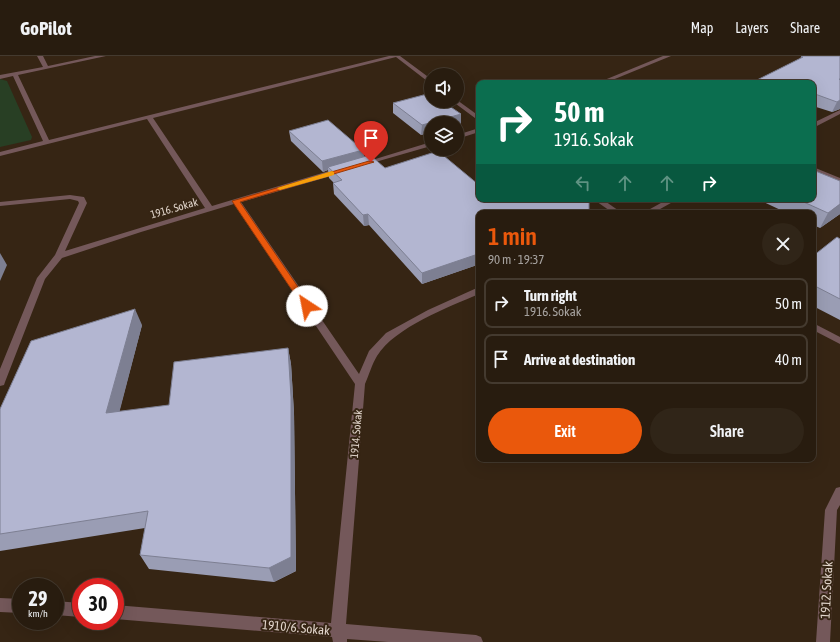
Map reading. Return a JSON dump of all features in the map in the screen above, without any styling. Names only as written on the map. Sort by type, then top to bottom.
[{"type":"street","points":[[40,56],[46,67]]},
{"type":"street","points":[[0,77],[103,56]]},
{"type":"street","points":[[0,154],[396,56],[424,77]]},
{"type":"street","points":[[608,80],[668,56]]},
{"type":"street","points":[[14,74],[47,142]]},
{"type":"street","points":[[464,107],[476,117]]},
{"type":"street","points":[[816,124],[840,112]]},
{"type":"street","points":[[149,117],[210,209]]},
{"type":"street","points":[[828,118],[840,122]]},
{"type":"street","points":[[464,135],[476,131]]},
{"type":"street","name":"1916. Sokak","points":[[59,256],[236,201],[424,146]]},
{"type":"street","points":[[816,171],[840,181]]},
{"type":"street","points":[[0,204],[70,197],[81,199],[83,203],[59,256],[41,278],[0,382]]},
{"type":"street","points":[[236,201],[360,384]]},
{"type":"street","points":[[602,202],[614,210]]},
{"type":"street","points":[[653,210],[668,202]]},
{"type":"street","name":"1914. Sokak","points":[[339,636],[360,384],[373,354],[389,335],[432,312],[476,291]]},
{"type":"street","points":[[816,328],[840,341]]},
{"type":"street","name":"1912. Sokak","points":[[824,642],[831,510],[840,492]]},
{"type":"street","points":[[0,604],[12,605]]},
{"type":"street","name":"1910/6. Sokak","points":[[124,613],[339,636],[476,642]]},
{"type":"green space","points":[[0,79],[7,81],[32,137],[31,140],[0,147]]},
{"type":"building","points":[[840,56],[840,100],[837,102],[816,94],[816,80],[757,80],[803,57],[801,57]]},
{"type":"building","points":[[424,95],[424,108],[452,108],[461,114],[454,116],[424,116],[424,124],[422,125],[393,103]]},
{"type":"building","points":[[328,120],[363,150],[322,161],[289,131]]},
{"type":"building","points":[[370,155],[385,168],[424,155],[444,156],[476,183],[476,202],[589,202],[589,210],[476,210],[476,255],[422,273],[368,214],[363,215],[333,183],[342,180],[328,167]]},
{"type":"building","points":[[816,171],[840,181],[840,204],[828,213],[804,202],[816,202]]},
{"type":"building","points":[[837,237],[840,239],[840,299],[816,287],[816,254]]},
{"type":"building","points":[[135,309],[106,413],[169,405],[174,362],[288,348],[291,397],[291,557],[269,568],[140,555],[148,511],[0,534],[0,409],[31,341]]},
{"type":"slow traffic","points":[[280,188],[332,173]]},
{"type":"route","points":[[307,306],[236,201],[371,162]]}]
